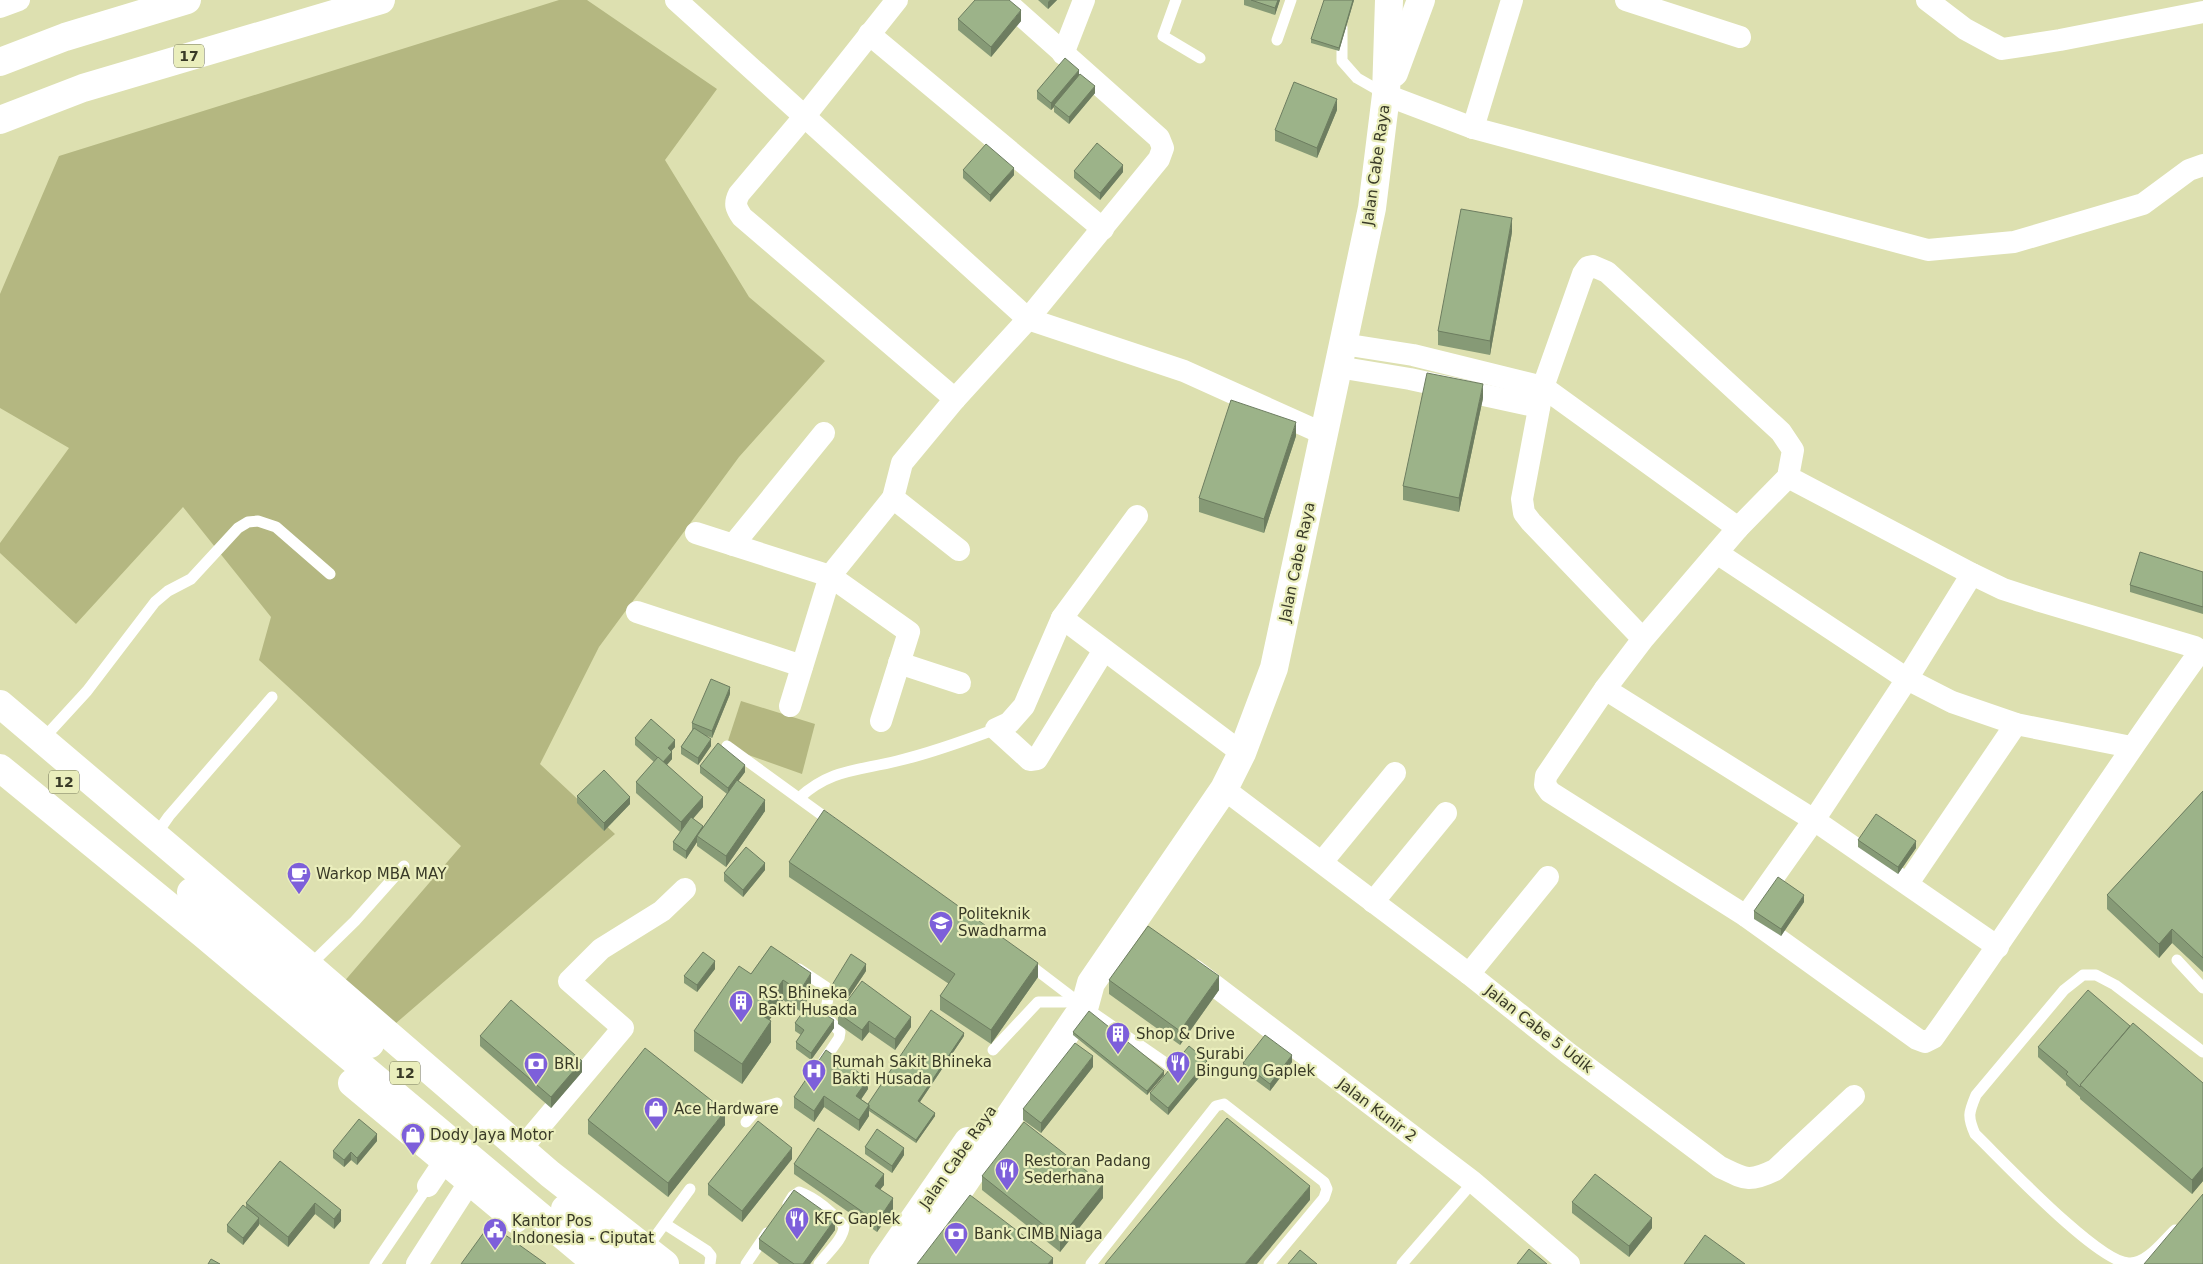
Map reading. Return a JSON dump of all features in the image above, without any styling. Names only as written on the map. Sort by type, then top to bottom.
[{"type":"main road","points":[[0,62],[65,37],[187,0]]},
{"type":"main road","name":"17","points":[[0,120],[83,88],[382,0]]},
{"type":"main road","name":"Jalan Cabe Raya","points":[[883,1264],[929,1205],[1078,996],[1140,931],[1224,789],[1242,753],[1274,668],[1372,208],[1386,95],[1389,0]]},
{"type":"main road","name":"Jalan Cabe Raya","points":[[1386,95],[1421,0]]},
{"type":"main road","points":[[0,704],[309,966],[647,1259]]},
{"type":"main road","name":"12","points":[[0,728],[171,891],[597,1264]]},
{"type":"main road","name":"12","points":[[0,768],[171,891],[647,1259]]},
{"type":"main road","points":[[0,788],[176,933],[469,1183],[570,1264]]},
{"type":"main road","name":"Jalan Cabe Raya","points":[[929,1205],[965,1192],[1078,996]]},
{"type":"main road","name":"Jalan Cabe Raya","points":[[909,1264],[929,1205]]},
{"type":"street","points":[[0,7],[19,0]]},
{"type":"street","points":[[676,0],[1028,319],[1184,371],[1324,434]]},
{"type":"street","points":[[897,0],[804,117],[739,194],[735,202],[736,209],[742,217],[955,399]]},
{"type":"street","points":[[790,706],[830,576],[893,498],[902,463],[955,399],[1028,319],[1162,153],[1162,143],[1004,0]]},
{"type":"street","points":[[1063,54],[1084,0]]},
{"type":"street","points":[[1474,128],[1512,0]]},
{"type":"street","points":[[1626,0],[1740,37]]},
{"type":"street","points":[[1927,0],[1965,29],[2002,49],[2060,40],[2203,12]]},
{"type":"street","points":[[869,34],[1102,229]]},
{"type":"street","points":[[1386,95],[1474,128],[1928,250],[2014,242],[2142,204],[2190,170],[2203,165]]},
{"type":"street","points":[[1643,639],[1524,513],[1522,499],[1541,397],[1583,274],[1588,268],[1593,266],[1607,272],[1782,432],[1792,450],[1788,477],[1738,528],[1643,639],[1605,689],[1546,776],[1545,785],[1550,792],[1746,916],[1917,1039],[1925,1042],[1933,1038],[1998,947],[2131,747],[2196,657],[2197,652],[2195,647],[2003,589],[1788,477]]},
{"type":"street","points":[[1340,356],[1412,355],[1541,397],[1738,528]]},
{"type":"street","points":[[733,545],[824,433]]},
{"type":"street","points":[[893,498],[959,550]]},
{"type":"street","points":[[1104,650],[1037,759],[1030,760],[996,729],[1009,723],[1024,706],[1062,618],[1137,516]]},
{"type":"street","points":[[696,533],[830,576],[909,632],[881,721]]},
{"type":"street","points":[[1717,553],[1907,679],[1952,702],[2016,724],[2131,747]]},
{"type":"street","points":[[1746,916],[1814,820],[1907,679],[1972,574]]},
{"type":"street","points":[[637,612],[802,666]]},
{"type":"street","points":[[1062,618],[1242,753]]},
{"type":"street","points":[[899,663],[960,683]]},
{"type":"street","points":[[1605,689],[1814,820],[1908,883],[1998,947]]},
{"type":"street","points":[[1908,883],[2016,724]]},
{"type":"street","points":[[1322,862],[1395,773]]},
{"type":"street","name":"Jalan Cabe 5 Udik","points":[[1224,789],[1720,1167],[1745,1179],[1762,1176],[1775,1170],[1854,1096]]},
{"type":"street","points":[[1373,902],[1446,813]]},
{"type":"street","points":[[1469,974],[1548,876]]},
{"type":"street","points":[[521,1149],[622,1028],[569,981],[601,949],[662,911],[685,889]]},
{"type":"street","name":"Jalan Kunir 2","points":[[1180,960],[1259,1018],[1321,1069],[1472,1182],[1569,1264]]},
{"type":"street","points":[[428,1186],[444,1162]]},
{"type":"street","points":[[417,1264],[469,1183]]},
{"type":"lane","points":[[1176,0],[1163,36],[1200,58]]},
{"type":"lane","points":[[1277,40],[1291,0]]},
{"type":"lane","points":[[1344,13],[1341,38],[1342,61],[1357,78],[1386,95]]},
{"type":"lane","points":[[43,739],[87,691],[155,602],[168,591],[191,579],[238,528],[248,522],[258,521],[276,527],[330,574]]},
{"type":"lane","points":[[155,836],[169,816],[272,697]]},
{"type":"lane","points":[[799,798],[812,786],[826,778],[846,771],[906,759],[996,729]]},
{"type":"lane","points":[[727,746],[846,832]]},
{"type":"lane","points":[[309,966],[355,921],[404,866]]},
{"type":"lane","points":[[1018,956],[1078,996],[1170,1066]]},
{"type":"lane","points":[[2177,960],[2203,988]]},
{"type":"lane","points":[[789,961],[826,987],[830,996],[825,1015],[840,1032],[839,1038],[812,1078]]},
{"type":"lane","points":[[2183,1222],[2152,1252],[2137,1262],[2129,1264],[2117,1261],[2073,1228],[1974,1134],[1969,1120],[1969,1112],[1976,1095],[2051,1005],[2064,990],[2083,976],[2096,975],[2115,985],[2203,1052]]},
{"type":"lane","points":[[993,1050],[1038,1002],[1078,996]]},
{"type":"lane","points":[[746,1122],[757,1109],[777,1103]]},
{"type":"lane","points":[[1092,1264],[1216,1106],[1224,1104],[1324,1182],[1327,1189],[1324,1198],[1269,1264]]},
{"type":"lane","points":[[1405,1263],[1472,1182]]},
{"type":"lane","points":[[375,1264],[428,1186]]},
{"type":"lane","points":[[647,1259],[665,1224],[690,1189]]},
{"type":"lane","points":[[783,1211],[793,1196],[799,1192],[808,1195],[844,1226],[844,1231],[840,1238],[819,1264]]},
{"type":"lane","points":[[665,1224],[707,1251],[711,1256],[710,1264]]},
{"type":"lane","points":[[746,1264],[772,1227]]},
{"type":"green space","points":[[559,0],[587,0],[717,89],[665,160],[749,297],[825,361],[739,457],[599,647],[540,764],[615,834],[395,1024],[342,984],[461,846],[259,660],[271,617],[183,507],[76,624],[0,553],[0,543],[69,448],[0,408],[0,294],[59,156]]},
{"type":"green space","points":[[741,701],[815,724],[802,774],[726,747]]},
{"type":"building","points":[[975,0],[1009,0],[1021,10],[991,47],[958,19]]},
{"type":"building","points":[[1251,0],[1278,0],[1275,8]]},
{"type":"building","points":[[1324,0],[1353,0],[1339,48],[1311,39]]},
{"type":"building","points":[[1065,58],[1079,70],[1051,103],[1037,91]]},
{"type":"building","points":[[1080,74],[1095,86],[1069,117],[1054,105]]},
{"type":"building","points":[[1294,82],[1337,99],[1317,148],[1275,130]]},
{"type":"building","points":[[1097,143],[1123,165],[1100,193],[1074,171]]},
{"type":"building","points":[[986,144],[1014,168],[990,195],[963,170]]},
{"type":"building","points":[[1461,209],[1512,218],[1490,341],[1438,331]]},
{"type":"building","points":[[1427,373],[1483,384],[1459,498],[1403,486]]},
{"type":"building","points":[[1231,400],[1296,422],[1264,519],[1199,498]]},
{"type":"building","points":[[2140,552],[2203,572],[2203,607],[2130,585]]},
{"type":"building","points":[[711,679],[730,687],[712,731],[692,723]]},
{"type":"building","points":[[651,719],[675,740],[668,748],[672,752],[663,762],[635,738]]},
{"type":"building","points":[[694,728],[711,739],[698,758],[681,747]]},
{"type":"building","points":[[718,743],[745,765],[728,788],[700,766]]},
{"type":"building","points":[[658,757],[703,797],[681,822],[636,782]]},
{"type":"building","points":[[604,770],[630,797],[604,823],[577,796]]},
{"type":"building","points":[[737,780],[765,800],[726,856],[697,836]]},
{"type":"building","points":[[2203,791],[2203,958],[2172,929],[2159,944],[2107,895]]},
{"type":"building","name":"Politeknik Swadharma","points":[[824,810],[1038,963],[991,1030],[940,996],[955,974],[789,862]]},
{"type":"building","points":[[1876,814],[1916,841],[1898,867],[1858,840]]},
{"type":"building","points":[[691,817],[703,826],[686,851],[673,842]]},
{"type":"building","points":[[746,847],[765,863],[743,890],[724,873]]},
{"type":"building","points":[[1778,877],[1804,895],[1781,929],[1754,911]]},
{"type":"building","points":[[1148,926],[1219,976],[1180,1031],[1109,980]]},
{"type":"building","name":"RS. Bhineka Bakti Husada","points":[[771,946],[811,973],[800,991],[783,980],[760,1014],[771,1021],[742,1064],[694,1031],[739,966],[751,974]]},
{"type":"building","points":[[703,952],[715,961],[697,985],[684,976]]},
{"type":"building","points":[[851,954],[866,964],[846,994],[832,985]]},
{"type":"building","points":[[862,981],[911,1017],[895,1039],[869,1021],[862,1030],[838,1013]]},
{"type":"building","points":[[2088,990],[2130,1026],[2080,1087],[2066,1074],[2068,1072],[2038,1047]]},
{"type":"building","points":[[511,1000],[582,1061],[551,1097],[480,1036]]},
{"type":"building","points":[[807,1006],[816,1013],[818,1010],[834,1020],[811,1053],[796,1042],[804,1030],[795,1023]]},
{"type":"building","points":[[931,1010],[964,1033],[918,1101],[935,1113],[916,1140],[869,1108],[868,1104]]},
{"type":"building","name":"Shop & Drive","points":[[1089,1011],[1164,1071],[1147,1091],[1073,1032]]},
{"type":"building","points":[[2133,1023],[2203,1083],[2203,1167],[2192,1180],[2080,1085]]},
{"type":"building","points":[[1265,1035],[1292,1055],[1270,1084],[1243,1063]]},
{"type":"building","points":[[1075,1043],[1093,1056],[1041,1123],[1023,1109]]},
{"type":"building","name":"Surabi Bingung Gaplek","points":[[1189,1046],[1207,1061],[1168,1108],[1150,1093]]},
{"type":"building","name":"Ace Hardware","points":[[645,1048],[725,1111],[668,1183],[588,1120]]},
{"type":"building","points":[[826,1050],[868,1079],[856,1096],[869,1105],[859,1120],[824,1096],[814,1111],[794,1097]]},
{"type":"building","points":[[1227,1118],[1310,1186],[1245,1264],[1105,1264]]},
{"type":"building","points":[[359,1119],[377,1134],[357,1158],[351,1152],[344,1160],[333,1151]]},
{"type":"building","points":[[758,1121],[792,1148],[742,1211],[708,1184]]},
{"type":"building","points":[[1024,1122],[1103,1184],[1060,1238],[982,1176]]},
{"type":"building","points":[[818,1128],[884,1174],[875,1186],[893,1198],[877,1222],[794,1164]]},
{"type":"building","points":[[877,1129],[904,1148],[892,1166],[865,1147]]},
{"type":"building","points":[[280,1161],[341,1210],[334,1219],[315,1203],[288,1237],[246,1203]]},
{"type":"building","points":[[1595,1174],[1652,1218],[1629,1246],[1572,1202]]},
{"type":"building","name":"KFC Gaplek","points":[[794,1190],[835,1219],[803,1264],[794,1264],[759,1239]]},
{"type":"building","points":[[2203,1194],[2203,1264],[2144,1264]]},
{"type":"building","points":[[970,1195],[1053,1258],[1048,1264],[917,1264]]},
{"type":"building","points":[[243,1205],[259,1218],[243,1238],[227,1225]]},
{"type":"building","points":[[490,1224],[546,1264],[461,1264]]},
{"type":"building","points":[[1705,1235],[1745,1264],[1684,1264]]},
{"type":"building","points":[[1529,1249],[1547,1264],[1517,1264]]},
{"type":"building","points":[[1300,1250],[1317,1264],[1288,1264]]},
{"type":"building","points":[[211,1259],[220,1264],[208,1264]]},
{"type":"place","name":"Warkop MBA MAY","points":[[299,895]]},
{"type":"place","name":"Politeknik Swadharma","points":[[941,944]]},
{"type":"place","name":"RS. Bhineka Bakti Husada","points":[[741,1023]]},
{"type":"place","name":"Shop & Drive","points":[[1118,1055]]},
{"type":"place","name":"Surabi Bingung Gaplek","points":[[1178,1084]]},
{"type":"place","name":"BRI","points":[[536,1085]]},
{"type":"place","name":"Rumah Sakit Bhineka Bakti Husada","points":[[814,1092]]},
{"type":"place","name":"Ace Hardware","points":[[656,1130]]},
{"type":"place","name":"Dody Jaya Motor","points":[[413,1156]]},
{"type":"place","name":"Restoran Padang Sederhana","points":[[1007,1191]]},
{"type":"place","name":"KFC Gaplek","points":[[797,1240]]},
{"type":"place","name":"Kantor Pos Indonesia - Ciputat","points":[[495,1251]]},
{"type":"place","name":"Bank CIMB Niaga","points":[[956,1255]]}]
